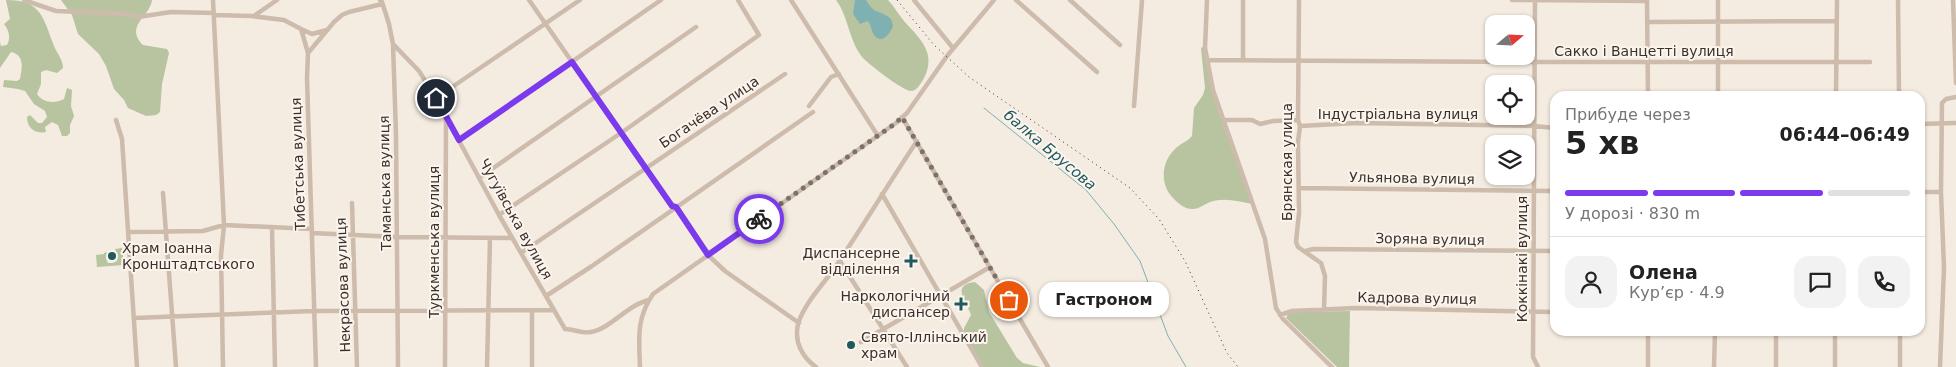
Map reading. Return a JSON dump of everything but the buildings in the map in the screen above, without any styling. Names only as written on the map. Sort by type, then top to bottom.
[{"type":"street","points":[[24,0],[56,11],[127,14],[138,17],[171,12],[254,16],[284,20],[312,34],[327,30]]},
{"type":"street","points":[[214,0],[224,225],[220,255],[223,367]]},
{"type":"street","points":[[254,16],[278,0]]},
{"type":"street","points":[[529,0],[708,255],[725,271],[798,323]]},
{"type":"street","points":[[436,98],[580,0]]},
{"type":"street","points":[[459,140],[660,0]]},
{"type":"street","points":[[499,215],[622,133],[759,35],[738,0]]},
{"type":"street","points":[[791,0],[878,136]]},
{"type":"street","points":[[914,0],[953,48]]},
{"type":"street","points":[[640,367],[639,330],[644,306],[653,294],[878,136],[902,117],[953,48],[994,0]]},
{"type":"street","points":[[1016,0],[1097,72]]},
{"type":"street","points":[[1070,0],[1120,46]]},
{"type":"street","points":[[1134,106],[1142,0]]},
{"type":"street","points":[[1207,0],[1206,48],[1213,90],[1265,239],[1276,308],[1280,315],[1332,367]]},
{"type":"street","points":[[1243,0],[1243,60]]},
{"type":"street","name":"Брянская улица","points":[[1299,0],[1298,120],[1300,126],[1296,242],[1298,247],[1306,251],[1321,264],[1325,276],[1324,310]]},
{"type":"street","points":[[1512,0],[1647,0],[1648,91]]},
{"type":"street","name":"Коккінакі вулиця","points":[[1535,0],[1535,15]]},
{"type":"street","points":[[1718,0],[1718,91]]},
{"type":"street","points":[[1836,91],[1837,0]]},
{"type":"street","points":[[1898,0],[1899,91]]},
{"type":"street","points":[[1953,0],[1956,83]]},
{"type":"street","points":[[308,53],[342,14],[381,1]]},
{"type":"street","name":"Таманська вулиця","points":[[381,1],[389,24],[393,44],[396,135],[398,367]]},
{"type":"street","points":[[1647,22],[1837,21]]},
{"type":"street","points":[[479,178],[696,27]]},
{"type":"street","name":"Тибетська вулиця","points":[[301,29],[308,53],[307,78],[316,367]]},
{"type":"street","name":"Чугуївська вулиця","points":[[393,44],[419,71],[436,98],[499,215],[565,329],[592,332],[602,328],[638,302],[649,300]]},
{"type":"street","name":"Сакко і Ванцетті вулиця","points":[[1208,60],[1485,62]]},
{"type":"street","name":"Сакко і Ванцетті вулиця","points":[[1535,62],[1870,62]]},
{"type":"street","name":"Коккінакі вулиця","points":[[1534,65],[1533,356],[1538,367]]},
{"type":"street","name":"Богачёва улица","points":[[522,253],[785,74]]},
{"type":"street","points":[[809,106],[831,77],[839,74]]},
{"type":"street","points":[[1940,367],[1944,268],[1941,192],[1942,103],[1946,99],[1956,97]]},
{"type":"street","points":[[546,296],[813,112]]},
{"type":"street","name":"Туркменська вулиця","points":[[445,367],[446,117]]},
{"type":"street","points":[[902,117],[1048,367]]},
{"type":"street","points":[[116,120],[122,139],[137,367]]},
{"type":"street","points":[[1223,120],[1252,120],[1260,124],[1273,121],[1298,120]]},
{"type":"street","name":"Індустріальна вулиця","points":[[1300,126],[1356,123],[1550,128]]},
{"type":"street","points":[[1925,124],[1956,123]]},
{"type":"street","points":[[816,367],[807,360],[797,343],[798,323],[809,303],[840,261],[917,141]]},
{"type":"street","name":"Ульянова вулиця","points":[[1299,188],[1550,191]]},
{"type":"street","points":[[1925,192],[1941,192]]},
{"type":"street","points":[[163,193],[176,367]]},
{"type":"street","points":[[882,194],[982,367]]},
{"type":"street","name":"Некрасова вулиця","points":[[352,203],[357,367]]},
{"type":"street","points":[[128,232],[203,230],[224,225],[396,237],[512,238]]},
{"type":"street","points":[[272,227],[275,367]]},
{"type":"street","points":[[487,367],[490,238]]},
{"type":"street","name":"Зоряна вулиця","points":[[1306,251],[1313,249],[1550,251]]},
{"type":"street","points":[[840,261],[881,329],[907,367]]},
{"type":"street","points":[[861,342],[990,267]]},
{"type":"street","name":"Кадрова вулиця","points":[[1280,315],[1292,311],[1355,308],[1550,312]]},
{"type":"street","points":[[134,318],[314,310],[554,310]]},
{"type":"street","points":[[532,311],[532,367]]},
{"type":"street","points":[[1648,336],[1648,367]]},
{"type":"street","points":[[1714,336],[1714,367]]},
{"type":"street","points":[[1776,336],[1776,367]]},
{"type":"street","points":[[1835,336],[1835,367]]},
{"type":"street","points":[[1900,336],[1900,367]]},
{"type":"green space","points":[[6,0],[27,3],[39,12],[61,59],[63,68],[57,73],[46,70],[41,72],[41,84],[37,94],[46,101],[57,102],[64,99],[67,88],[72,90],[71,106],[74,116],[70,125],[70,133],[67,136],[62,136],[58,125],[52,122],[45,127],[46,132],[39,132],[30,128],[27,117],[30,115],[38,123],[42,123],[47,117],[45,111],[34,104],[25,91],[3,87],[4,80],[17,81],[20,79],[22,66],[19,56],[11,52],[0,68],[0,42],[1,46],[7,45],[9,40],[8,31],[4,24],[10,19]]},
{"type":"green space","points":[[61,0],[152,0],[136,32],[143,45],[167,49],[169,53],[162,84],[160,112],[156,115],[146,116],[128,108],[124,100],[114,89],[106,66],[99,54],[78,34],[72,15]]},
{"type":"green space","points":[[836,0],[888,0],[890,2],[920,39],[927,52],[927,69],[924,78],[917,88],[911,91],[901,87],[864,59],[855,45],[844,14]]},
{"type":"green space","points":[[1203,47],[1215,102],[1252,204],[1220,200],[1190,209],[1184,207],[1173,198],[1164,181],[1165,167],[1170,155],[1192,136],[1194,108],[1203,95],[1205,88],[1201,48]]},
{"type":"green space","points":[[122,248],[124,265],[97,267],[96,255],[108,252],[106,259],[108,263],[113,263],[117,261],[118,255],[115,249]]},
{"type":"green space","points":[[975,282],[984,290],[989,312],[1017,358],[1023,363],[1040,367],[984,367],[964,333],[964,328],[971,315],[962,295],[962,290],[967,284]]},
{"type":"green space","points":[[1350,311],[1349,367],[1337,367],[1286,318],[1288,314],[1293,312]]},
{"type":"water","points":[[855,0],[866,0],[872,8],[891,19],[893,26],[886,37],[880,39],[874,35],[868,21],[860,24],[853,14]]},
{"type":"waterway","name":"балка Брусова","points":[[984,108],[1086,190],[1114,224],[1140,261],[1168,336],[1186,367]]},
{"type":"railway","points":[[897,0],[934,45],[969,77],[1130,188],[1159,219],[1185,261],[1227,353],[1238,367]]},
{"type":"way so far","points":[[759,219],[902,117],[1009,300]]},
{"type":"place","name":"Храм Іоанна Кронштадтського","points":[[112,256]]},
{"type":"place","name":"Диспансерне відділення","points":[[911,261]]},
{"type":"place","name":"Гастроном","points":[[1009,300]]},
{"type":"place","name":"Наркологічний диспансер","points":[[961,304]]},
{"type":"place","name":"Свято-Іллінський храм","points":[[851,345]]},
{"type":"route","points":[[436,98],[459,140],[572,62],[708,255],[759,219]]}]
